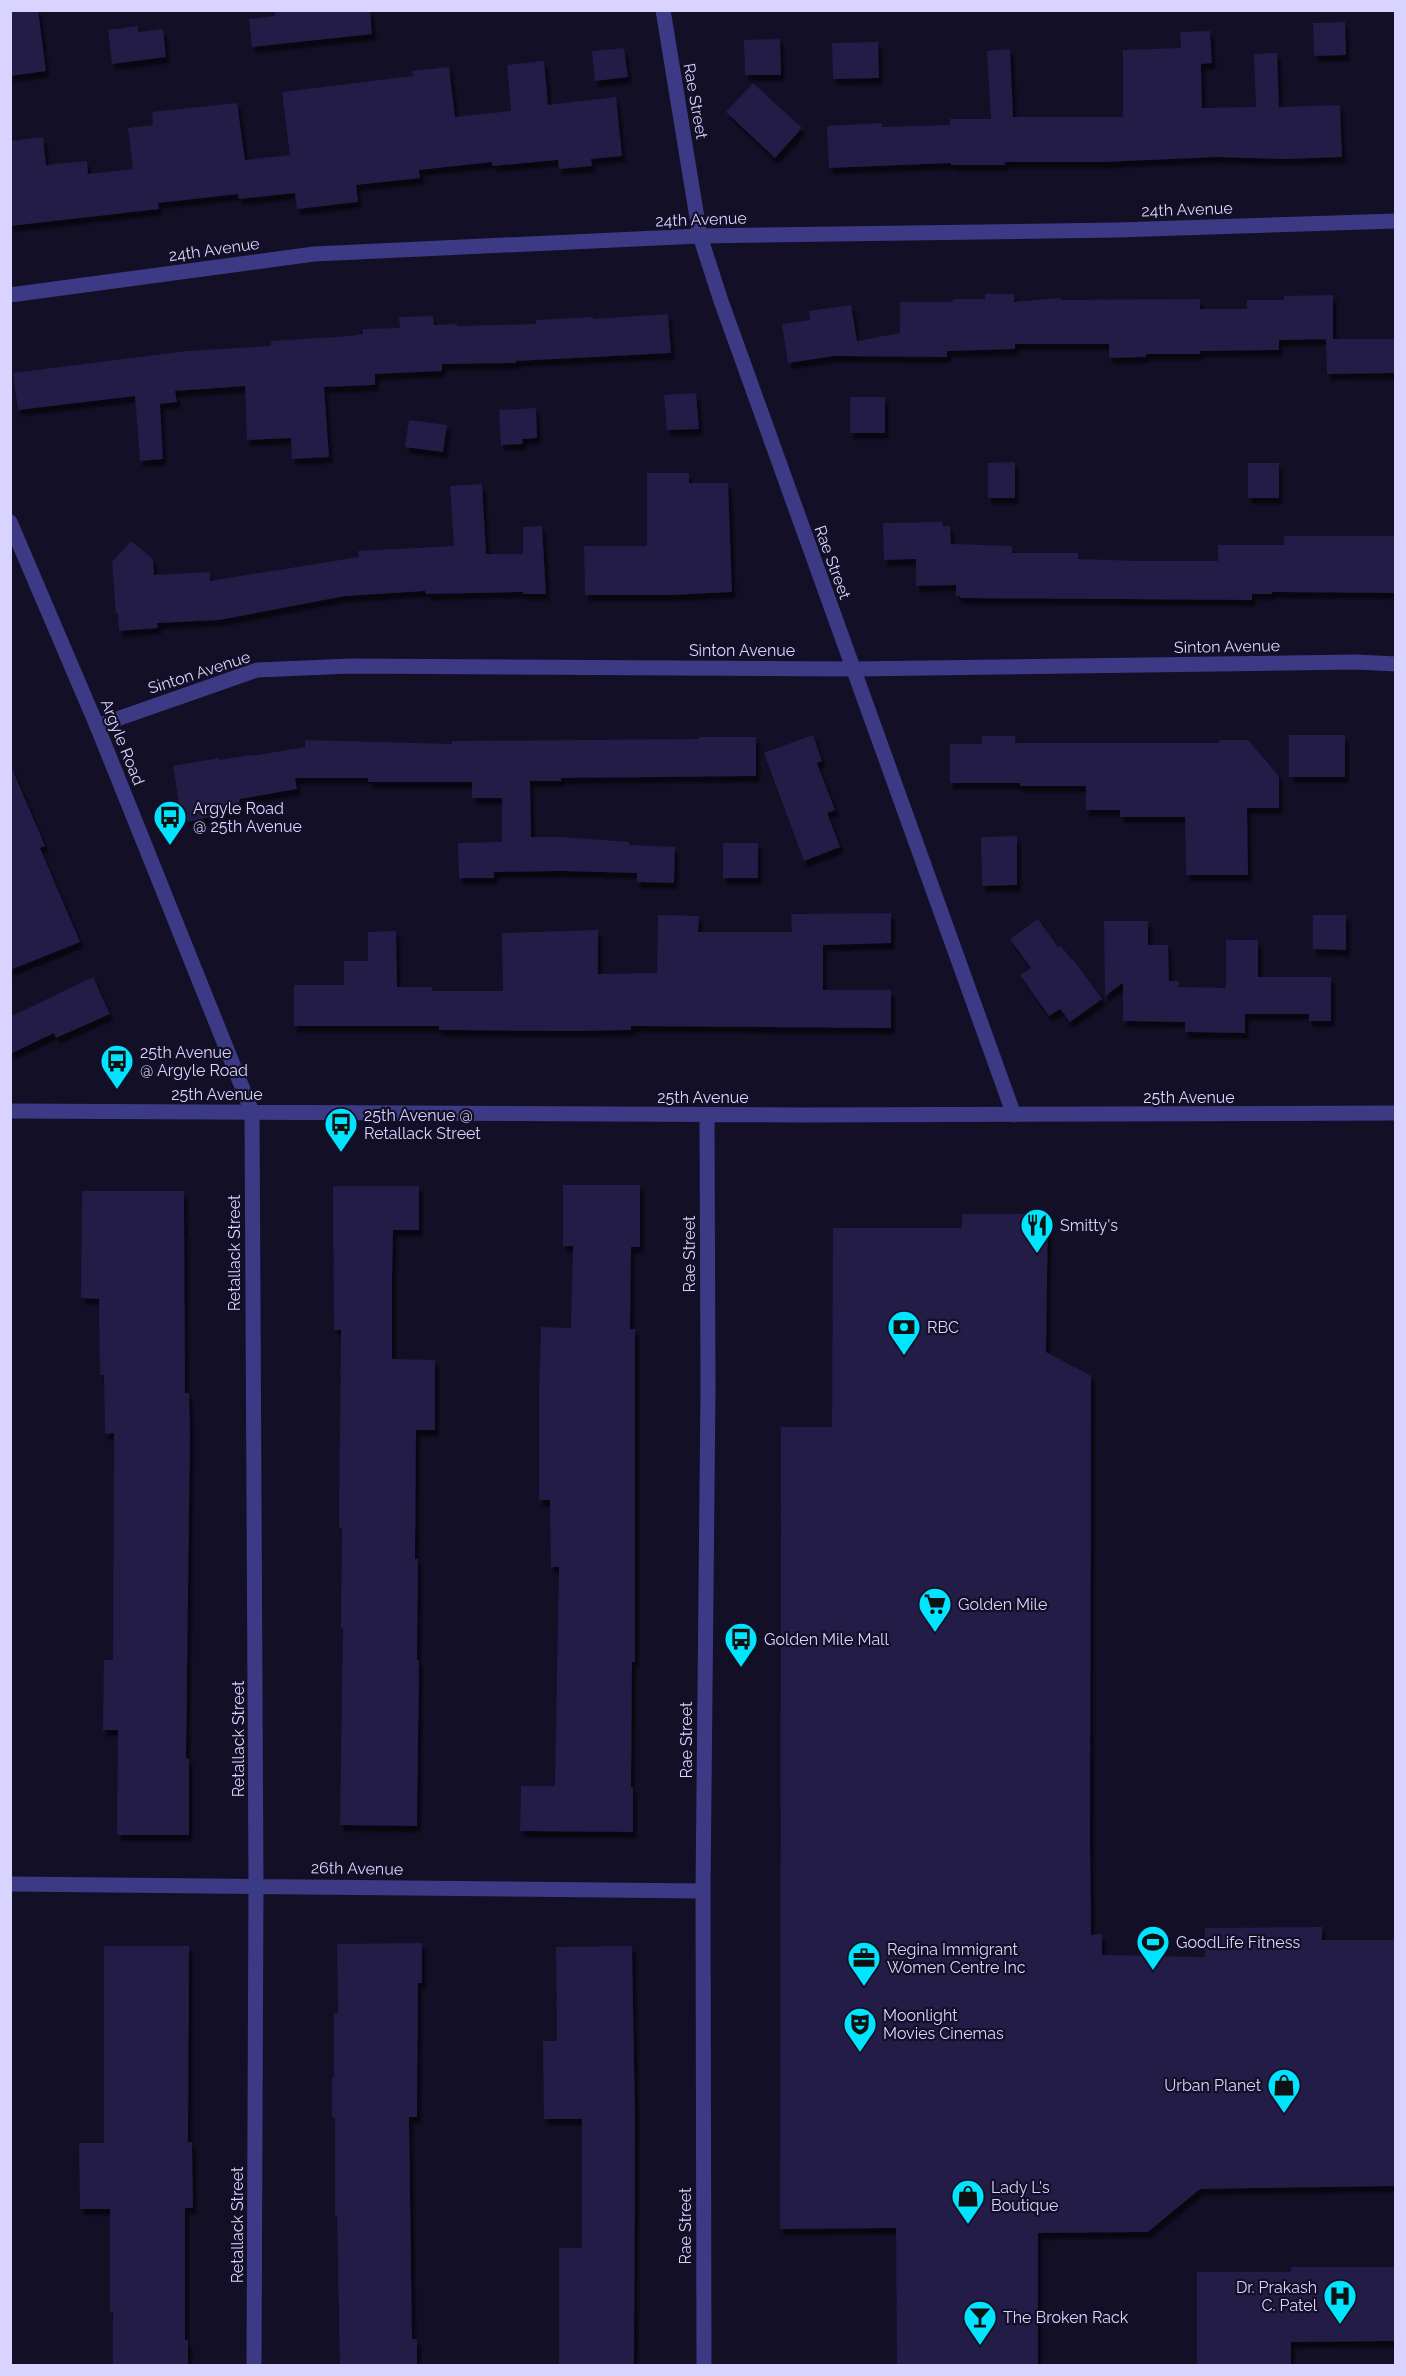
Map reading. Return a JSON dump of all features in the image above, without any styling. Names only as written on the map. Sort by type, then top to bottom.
[{"type":"street","name":"Rae Street","points":[[663,10],[700,236],[763,421],[938,898],[1014,1115]]},
{"type":"street","name":"24th Avenue","points":[[10,296],[314,254],[700,236],[1117,230],[1358,220],[1395,221]]},
{"type":"street","name":"Argyle Road","points":[[10,522],[98,726],[252,1112]]},
{"type":"street","name":"Sinton Avenue","points":[[98,726],[257,670],[351,666],[853,669],[1356,662],[1395,664]]},
{"type":"street","name":"25th Avenue","points":[[10,1111],[707,1115],[1395,1113]]},
{"type":"street","name":"Retallack Street","points":[[252,1112],[256,1885],[254,2366]]},
{"type":"street","name":"Rae Street","points":[[704,2366],[703,1891],[708,1389],[707,1115]]},
{"type":"street","name":"26th Avenue","points":[[10,1884],[703,1891]]},
{"type":"building","points":[[10,10],[38,10],[46,71],[10,76]]},
{"type":"building","points":[[275,10],[370,10],[372,34],[252,47],[249,19],[275,16]]},
{"type":"building","points":[[1345,22],[1346,55],[1314,56],[1313,23]]},
{"type":"building","points":[[138,26],[138,32],[163,29],[166,57],[112,64],[108,30]]},
{"type":"building","points":[[1210,31],[1212,63],[1201,64],[1202,108],[1256,107],[1254,54],[1277,53],[1279,107],[1340,105],[1342,157],[1286,159],[1216,157],[1104,162],[1005,162],[1005,165],[951,165],[951,163],[829,168],[827,126],[881,123],[882,127],[950,125],[950,119],[991,119],[987,51],[1010,49],[1013,117],[1123,117],[1123,50],[1181,48],[1180,32]]},
{"type":"building","points":[[780,39],[781,75],[745,75],[744,40]]},
{"type":"building","points":[[878,42],[879,78],[833,79],[832,43]]},
{"type":"building","points":[[624,48],[628,77],[595,81],[592,51]]},
{"type":"building","points":[[544,61],[548,105],[616,97],[622,156],[591,159],[592,166],[559,169],[558,160],[492,166],[492,162],[419,170],[420,178],[356,185],[358,202],[297,209],[295,193],[239,199],[238,194],[158,203],[159,209],[10,226],[10,141],[43,137],[46,165],[87,161],[88,174],[133,169],[128,128],[153,125],[152,112],[237,103],[245,160],[290,155],[282,92],[413,76],[412,71],[449,67],[455,117],[511,111],[507,65]]},
{"type":"building","points":[[753,83],[802,128],[775,158],[726,112]]},
{"type":"building","points":[[985,294],[1014,294],[1014,302],[1061,298],[1061,300],[1200,299],[1200,309],[1247,309],[1247,300],[1284,300],[1284,296],[1333,295],[1333,339],[1279,340],[1279,350],[1200,351],[1200,354],[1146,354],[1146,357],[1109,358],[1109,344],[1015,344],[1015,349],[947,351],[947,357],[834,356],[788,363],[782,324],[810,320],[809,311],[851,305],[857,341],[900,333],[900,302],[952,302],[953,299],[985,299]]},
{"type":"building","points":[[668,314],[671,353],[516,361],[516,363],[442,364],[442,371],[375,374],[375,385],[324,387],[329,457],[292,459],[291,438],[247,440],[245,386],[175,391],[177,402],[160,404],[163,459],[140,461],[135,396],[18,410],[13,373],[187,351],[271,346],[271,341],[350,336],[363,334],[363,329],[400,328],[399,317],[433,316],[434,325],[457,324],[457,326],[536,324],[536,320]]},
{"type":"building","points":[[1326,339],[1395,339],[1395,373],[1327,374]]},
{"type":"building","points":[[696,393],[699,429],[667,430],[664,395]]},
{"type":"building","points":[[850,397],[885,397],[885,433],[850,433]]},
{"type":"building","points":[[536,408],[537,438],[522,439],[523,444],[501,445],[499,410]]},
{"type":"building","points":[[409,420],[447,425],[443,452],[405,447]]},
{"type":"building","points":[[1015,462],[1015,498],[988,498],[988,463]]},
{"type":"building","points":[[1248,463],[1279,463],[1279,498],[1248,498]]},
{"type":"building","points":[[647,473],[689,473],[689,483],[728,483],[732,592],[585,595],[584,546],[647,546]]},
{"type":"building","points":[[482,484],[486,554],[523,554],[523,527],[542,526],[546,594],[523,594],[523,592],[426,594],[425,591],[345,596],[219,620],[157,623],[158,628],[119,631],[112,562],[131,541],[153,559],[154,575],[210,572],[210,581],[359,557],[358,551],[454,546],[450,486]]},
{"type":"building","points":[[942,522],[943,526],[950,526],[951,544],[1012,546],[1012,553],[1078,553],[1078,559],[1139,561],[1218,561],[1218,545],[1284,545],[1284,536],[1395,536],[1395,593],[1272,592],[1272,594],[1252,594],[1252,600],[960,598],[956,596],[956,585],[916,586],[916,559],[884,560],[883,523]]},
{"type":"building","points":[[813,735],[822,761],[817,763],[835,810],[827,813],[840,847],[804,861],[764,753]]},
{"type":"building","points":[[1289,735],[1345,735],[1345,777],[1289,777]]},
{"type":"building","points":[[982,736],[1015,736],[1015,743],[1219,743],[1219,740],[1248,740],[1279,776],[1279,808],[1247,808],[1248,875],[1186,875],[1185,817],[1120,817],[1120,810],[1086,810],[1086,786],[950,783],[950,744],[982,744]]},
{"type":"building","points":[[699,737],[756,737],[756,776],[561,778],[561,781],[530,781],[531,837],[561,837],[629,842],[629,845],[675,847],[674,883],[637,882],[637,873],[561,871],[494,872],[494,878],[459,878],[458,843],[502,842],[502,798],[472,798],[472,782],[368,782],[368,778],[295,778],[297,789],[240,799],[238,810],[188,822],[179,803],[173,766],[305,747],[305,740],[452,744],[452,741],[699,739]]},
{"type":"building","points":[[10,764],[45,846],[40,848],[80,942],[10,970]]},
{"type":"building","points":[[1017,836],[1017,885],[982,886],[981,837]]},
{"type":"building","points":[[723,843],[758,843],[758,878],[723,878]]},
{"type":"building","points":[[891,913],[891,943],[823,945],[823,990],[891,990],[891,1028],[631,1026],[631,1030],[572,1031],[439,1030],[439,1026],[294,1026],[294,985],[344,985],[344,961],[368,961],[368,932],[396,931],[397,987],[432,987],[432,991],[503,991],[502,933],[598,930],[598,974],[657,973],[658,915],[699,916],[698,932],[792,932],[791,914]]},
{"type":"building","points":[[1313,915],[1346,915],[1346,950],[1313,949]]},
{"type":"building","points":[[1038,919],[1058,947],[1061,946],[1073,959],[1102,999],[1070,1022],[1060,1009],[1049,1016],[1020,975],[1031,968],[1010,939]]},
{"type":"building","points":[[1104,921],[1148,921],[1148,945],[1168,945],[1169,981],[1179,981],[1178,987],[1226,988],[1226,940],[1258,940],[1258,977],[1331,977],[1331,1021],[1309,1021],[1309,1014],[1245,1014],[1245,1033],[1185,1032],[1185,1022],[1123,1021],[1123,983],[1105,996]]},
{"type":"building","points":[[93,977],[110,1014],[56,1038],[54,1033],[10,1054],[10,1017]]},
{"type":"building","points":[[563,1185],[640,1185],[640,1247],[631,1247],[630,1329],[635,1329],[635,1662],[632,1662],[631,1787],[633,1787],[633,1832],[520,1831],[521,1786],[555,1786],[559,1567],[551,1567],[550,1500],[539,1500],[539,1398],[541,1327],[571,1328],[573,1246],[563,1246]]},
{"type":"building","points":[[333,1186],[419,1186],[419,1230],[393,1230],[392,1280],[392,1359],[435,1360],[435,1430],[416,1430],[415,1559],[418,1559],[417,1660],[419,1660],[417,1826],[340,1825],[343,1628],[341,1628],[342,1528],[339,1528],[341,1330],[334,1330]]},
{"type":"building","points":[[82,1191],[184,1191],[185,1393],[189,1393],[190,1433],[186,1758],[189,1759],[189,1835],[117,1835],[118,1730],[103,1730],[104,1660],[113,1660],[114,1433],[105,1434],[104,1375],[100,1375],[99,1299],[81,1298]]},
{"type":"building","name":"Golden Mile","points":[[962,1214],[1048,1214],[1046,1352],[1091,1376],[1091,1935],[1102,1934],[1102,1955],[1205,1957],[1205,1928],[1322,1927],[1322,1940],[1395,1940],[1395,2186],[1200,2189],[1148,2232],[1038,2233],[1038,2366],[897,2366],[896,2228],[780,2229],[781,1427],[832,1427],[833,1228],[962,1228]]},
{"type":"building","points":[[422,1943],[422,1983],[418,1983],[417,2117],[409,2117],[412,2339],[417,2339],[417,2366],[340,2366],[337,2215],[335,2215],[335,2118],[332,2118],[334,2013],[338,2013],[337,1944]]},
{"type":"building","points":[[104,1946],[189,1946],[188,2142],[192,2142],[193,2208],[185,2208],[185,2340],[188,2340],[188,2366],[113,2366],[113,2312],[110,2312],[110,2209],[80,2209],[79,2143],[104,2143]]},
{"type":"building","points":[[632,1946],[635,2119],[634,2366],[559,2366],[559,2248],[582,2248],[582,2119],[544,2119],[543,2041],[557,2041],[556,1947]]},
{"type":"building","points":[[1291,2267],[1395,2267],[1395,2341],[1291,2342],[1291,2366],[1197,2366],[1197,2272],[1291,2272]]},
{"type":"place","name":"Argyle Road @ 25th Avenue","points":[[170,846]]},
{"type":"place","name":"25th Avenue @ Argyle Road","points":[[117,1090]]},
{"type":"place","name":"25th Avenue @ Retallack Street","points":[[341,1153]]},
{"type":"place","name":"Smitty's","points":[[1037,1254]]},
{"type":"place","name":"RBC","points":[[904,1356]]},
{"type":"place","name":"Golden Mile","points":[[935,1633]]},
{"type":"place","name":"Golden Mile Mall","points":[[741,1668]]},
{"type":"place","name":"GoodLife Fitness","points":[[1153,1971]]},
{"type":"place","name":"Regina Immigrant Women Centre Inc","points":[[864,1987]]},
{"type":"place","name":"Moonlight Movies Cinemas","points":[[860,2053]]},
{"type":"place","name":"Urban Planet","points":[[1284,2114]]},
{"type":"place","name":"Lady L's Boutique","points":[[968,2225]]},
{"type":"place","name":"Dr. Prakash C. Patel","points":[[1340,2325]]},
{"type":"place","name":"The Broken Rack","points":[[980,2346]]}]
